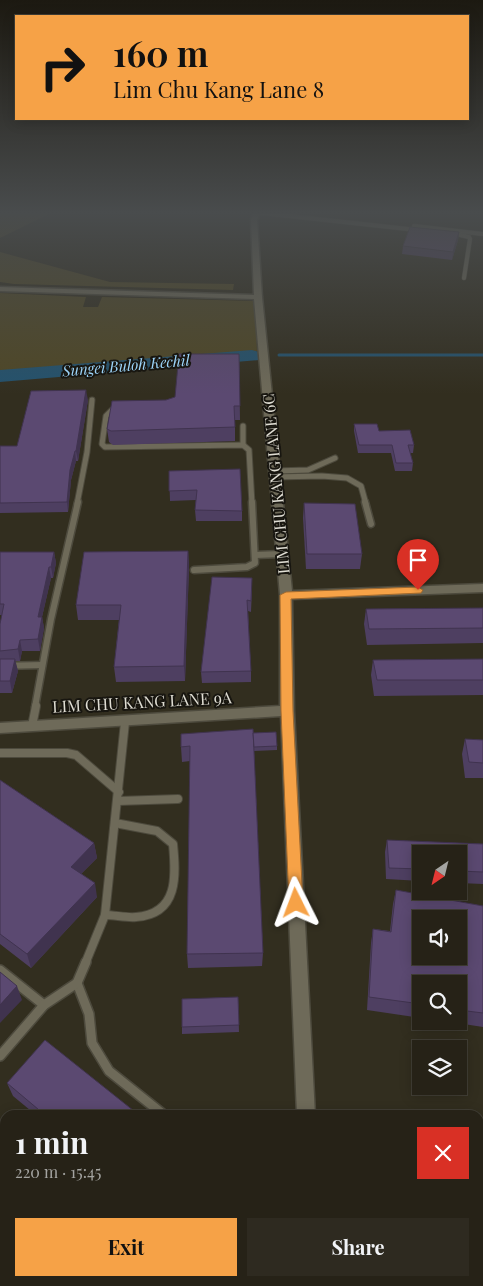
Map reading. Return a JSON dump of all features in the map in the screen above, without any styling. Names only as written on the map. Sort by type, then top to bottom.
[{"type":"street","name":"LIM CHU KANG LANE 6C","points":[[257,273],[286,595],[287,711],[306,1110]]},
{"type":"street","points":[[0,289],[258,297]]},
{"type":"street","points":[[286,595],[483,588]]},
{"type":"street","name":"LIM CHU KANG LANE 9A","points":[[0,728],[287,711]]},
{"type":"lane","points":[[464,273],[464,278]]},
{"type":"lane","points":[[32,726],[42,665],[85,462],[92,400]]},
{"type":"lane","points":[[122,410],[112,410],[106,416],[102,444],[105,447],[243,445],[249,450],[255,563],[252,566],[194,570]]},
{"type":"lane","points":[[243,426],[243,445]]},
{"type":"lane","points":[[275,474],[308,470],[335,458]]},
{"type":"lane","points":[[275,474],[347,478],[361,486],[371,524]]},
{"type":"lane","points":[[255,555],[282,554]]},
{"type":"lane","points":[[0,666],[42,665]]},
{"type":"lane","points":[[0,1056],[44,1005],[77,983],[104,915],[126,722]]},
{"type":"lane","points":[[0,753],[68,753],[76,755],[119,792]]},
{"type":"lane","points":[[118,801],[178,800]]},
{"type":"lane","points":[[104,915],[138,917],[158,912],[170,901],[176,869],[173,844],[157,831],[115,823]]},
{"type":"lane","points":[[0,970],[44,1005]]},
{"type":"lane","points":[[77,983],[89,1014],[92,1043],[109,1071],[158,1110]]},
{"type":"shaded area","points":[[0,273],[77,273],[110,282],[234,284],[233,290],[14,284],[0,282]]},
{"type":"shaded area","points":[[0,293],[86,297],[83,307],[98,307],[102,297],[255,301],[257,351],[0,372]]},
{"type":"building","points":[[179,354],[239,354],[240,406],[234,406],[235,427],[111,431],[107,429],[112,401],[166,400],[175,397]]},
{"type":"building","points":[[86,390],[76,451],[70,470],[67,502],[0,503],[0,446],[17,446],[31,391]]},
{"type":"building","points":[[354,424],[377,424],[379,431],[410,430],[414,445],[408,445],[413,463],[396,463],[392,445],[359,445]]},
{"type":"building","points":[[240,469],[242,511],[195,510],[197,490],[169,491],[169,471]]},
{"type":"building","points":[[304,503],[355,504],[362,554],[307,554]]},
{"type":"building","points":[[188,551],[184,666],[114,667],[121,605],[76,605],[84,552]]},
{"type":"building","points":[[0,552],[54,552],[38,617],[42,617],[38,639],[20,640],[18,649],[0,651],[0,624],[4,604],[0,604]]},
{"type":"building","points":[[212,577],[252,578],[251,601],[247,600],[251,671],[201,672]]},
{"type":"building","points":[[483,608],[483,628],[369,629],[366,609]]},
{"type":"building","points":[[0,659],[15,659],[10,681],[0,681]]},
{"type":"building","points":[[483,659],[483,680],[377,680],[373,660]]},
{"type":"building","points":[[253,729],[263,953],[187,954],[190,746],[181,747],[181,734]]},
{"type":"building","points":[[276,732],[277,746],[254,747],[253,733]]},
{"type":"building","points":[[465,739],[483,740],[483,763],[469,762]]},
{"type":"building","points":[[0,780],[94,843],[71,867],[95,883],[27,954],[0,934]]},
{"type":"building","points":[[387,840],[483,844],[483,872],[468,871],[468,845],[412,845],[412,869],[389,868]]},
{"type":"building","points":[[396,890],[412,893],[412,900],[450,900],[483,906],[483,1013],[467,1011],[467,975],[412,975],[412,1003],[369,997],[373,929],[391,932]]},
{"type":"building","points":[[0,972],[17,986],[0,1005]]},
{"type":"building","points":[[238,997],[239,1025],[182,1027],[182,999]]},
{"type":"building","points":[[45,1040],[133,1110],[39,1110],[7,1083]]},
{"type":"waterway","points":[[279,355],[483,355]]},
{"type":"waterway","name":"Sungei Buloh Kechil","points":[[0,376],[252,356]]},
{"type":"route","points":[[296,903],[287,711],[286,595],[418,590]]}]
